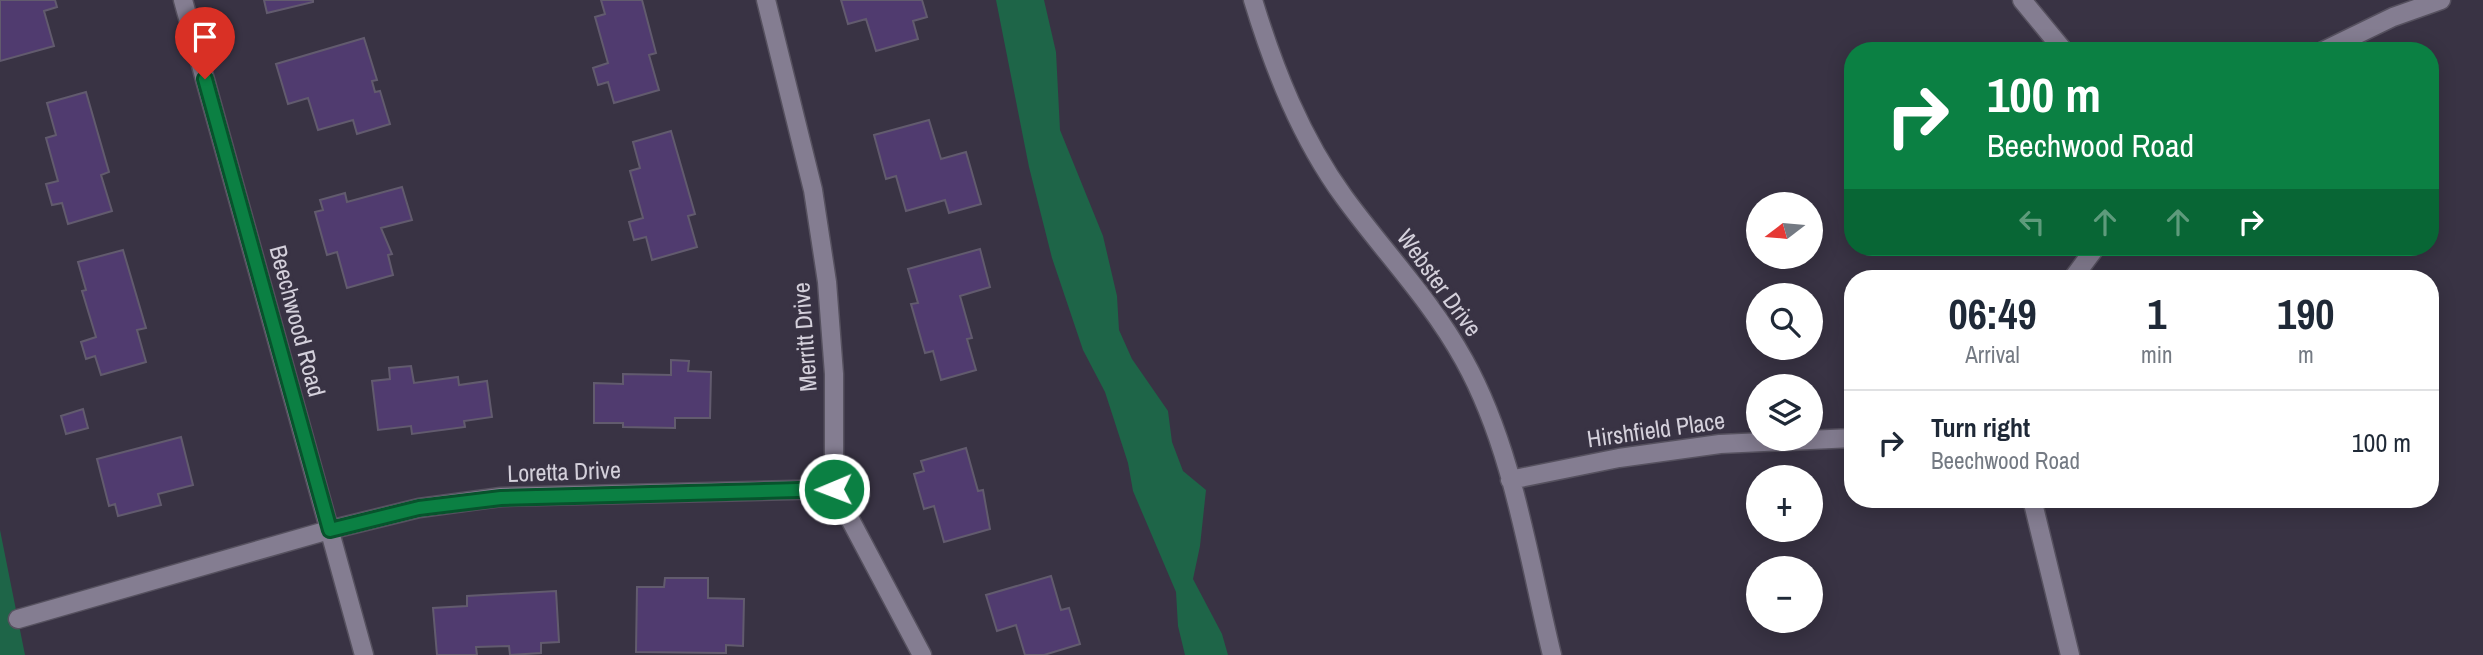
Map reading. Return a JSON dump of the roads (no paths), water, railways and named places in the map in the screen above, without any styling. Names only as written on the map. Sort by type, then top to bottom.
[{"type":"street","name":"Beechwood Road","points":[[183,0],[364,655]]},
{"type":"street","name":"Merritt Drive","points":[[766,0],[813,190],[827,282],[834,374],[834,489],[922,655]]},
{"type":"street","name":"Webster Drive","points":[[1253,0],[1274,66],[1305,133],[1343,196],[1432,307],[1465,361],[1491,419],[1510,480],[1552,655]]},
{"type":"street","points":[[2022,0],[2057,42]]},
{"type":"street","points":[[2342,42],[2393,17],[2441,0]]},
{"type":"street","name":"Hirshfield Place","points":[[1510,480],[1619,458],[1720,444],[1844,438]]},
{"type":"street","name":"Loretta Drive","points":[[18,619],[330,530],[419,508],[501,498],[834,489]]},
{"type":"street","points":[[2034,508],[2070,655]]}]
